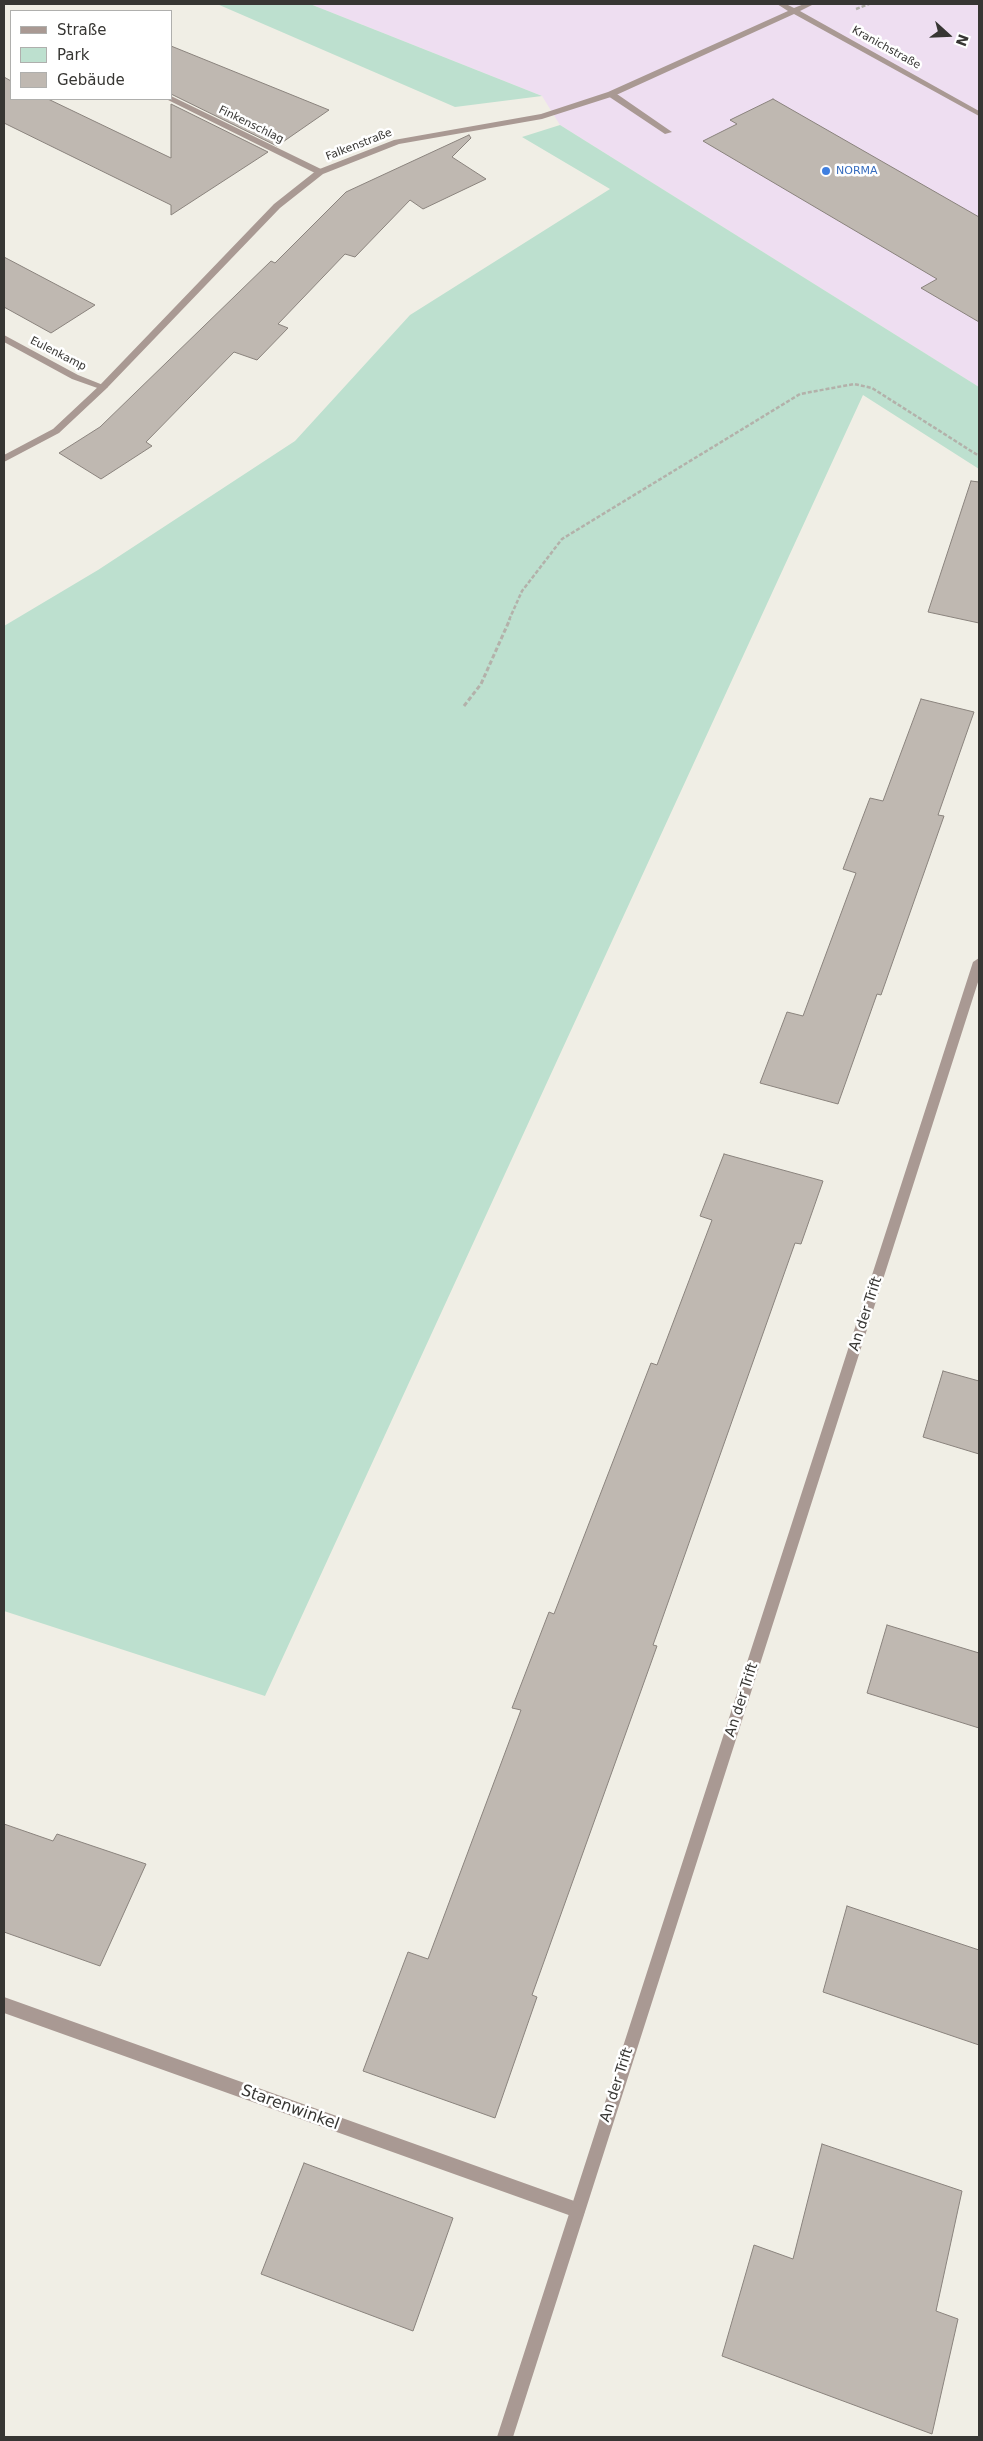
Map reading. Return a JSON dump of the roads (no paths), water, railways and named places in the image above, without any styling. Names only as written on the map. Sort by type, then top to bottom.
[{"type":"street","name":"Kranichstraße","points":[[782,4],[979,114]]},
{"type":"street","name":"Falkenstraße","points":[[4,458],[56,431],[103,387],[277,206],[320,172],[397,142],[542,116],[610,94],[810,4]]},
{"type":"street","points":[[610,94],[668,132]]},
{"type":"street","name":"Finkenschlag","points":[[172,98],[320,172]]},
{"type":"street","name":"Eulenkamp","points":[[4,338],[75,377],[103,387]]},
{"type":"street","name":"An der Trift","points":[[504,2437],[979,962]]},
{"type":"street","name":"Starenwinkel","points":[[4,2005],[577,2210]]},
{"type":"place","name":"NORMA","points":[[826,171]]}]
